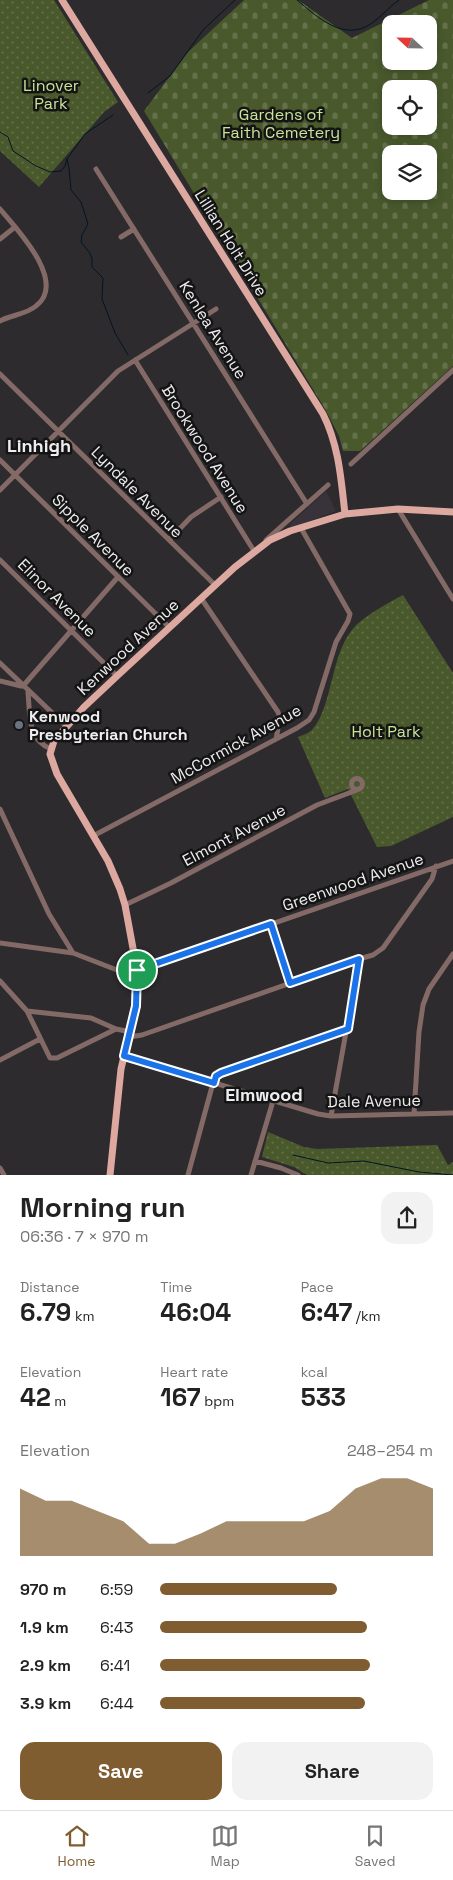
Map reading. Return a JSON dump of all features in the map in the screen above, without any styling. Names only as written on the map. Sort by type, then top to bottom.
[{"type":"main road","name":"Lillian Holt Drive","points":[[62,0],[319,408],[333,436],[337,451],[345,514]]},
{"type":"main road","name":"Kenwood Avenue","points":[[51,749],[56,738],[66,726],[117,676],[215,585],[262,545],[278,536],[345,514],[398,509],[453,511]]},
{"type":"main road","points":[[51,749],[50,757],[57,774],[108,861],[125,905],[137,970],[136,1006],[118,1084],[110,1175]]},
{"type":"street","name":"Kenlea Avenue","points":[[96,169],[307,504]]},
{"type":"street","points":[[0,209],[34,252],[46,279],[46,289],[43,298],[37,306],[0,321]]},
{"type":"street","points":[[0,239],[15,227]]},
{"type":"street","points":[[121,237],[134,229]]},
{"type":"street","points":[[0,490],[110,378],[216,309]]},
{"type":"street","name":"Brookwood Avenue","points":[[135,360],[254,551]]},
{"type":"street","points":[[351,464],[453,370]]},
{"type":"street","name":"Lyndale Avenue","points":[[0,374],[215,585]]},
{"type":"street","name":"Sipple Avenue","points":[[0,460],[169,627]]},
{"type":"street","points":[[262,545],[328,486]]},
{"type":"street","points":[[169,540],[191,517],[221,497]]},
{"type":"street","points":[[398,509],[453,599]]},
{"type":"street","name":"McCormick Avenue","points":[[93,836],[297,728],[312,717],[336,642],[350,617],[349,612],[301,528]]},
{"type":"street","name":"Elinor Avenue","points":[[0,560],[117,676]]},
{"type":"street","points":[[23,686],[118,577]]},
{"type":"street","points":[[201,598],[278,712],[280,718],[276,738]]},
{"type":"street","points":[[0,663],[66,726]]},
{"type":"street","points":[[0,681],[23,686]]},
{"type":"street","points":[[28,691],[30,725],[43,745],[51,749]]},
{"type":"street","name":"Elmont Avenue","points":[[125,905],[171,883],[317,805],[357,790]]},
{"type":"street","points":[[0,809],[49,914],[73,953]]},
{"type":"street","name":"Greenwood Avenue","points":[[0,943],[73,953],[111,968],[137,970],[453,861]]},
{"type":"street","points":[[27,1012],[90,1018],[130,1035],[142,1035],[373,955],[383,948],[432,879],[436,866]]},
{"type":"street","points":[[271,924],[290,983]]},
{"type":"street","points":[[414,1114],[419,1032],[423,1005],[429,989],[453,954]]},
{"type":"street","points":[[331,1116],[359,959]]},
{"type":"street","points":[[0,981],[27,1012],[50,1058],[57,1058],[116,1030]]},
{"type":"street","points":[[188,1175],[216,1076],[348,1029]]},
{"type":"street","points":[[0,1060],[40,1040]]},
{"type":"street","name":"Dale Avenue","points":[[124,1056],[318,1114],[331,1116],[453,1112]]},
{"type":"street","points":[[251,1175],[273,1101]]},
{"type":"street","points":[[255,1161],[298,1175]]},
{"type":"street","points":[[0,1168],[4,1175]]},
{"type":"shaded area","points":[[326,491],[336,511],[291,528],[289,525]]},
{"type":"green space","name":"Linover Park","points":[[0,0],[54,0],[118,102],[104,112],[39,187],[0,151]]},
{"type":"green space","name":"Gardens of Faith Cemetery","points":[[244,0],[298,0],[352,38],[382,23],[382,70],[438,70],[438,15],[399,15],[429,0],[453,0],[453,366],[360,451],[343,451],[339,436],[325,409],[144,111],[188,52]]},
{"type":"green space","name":"Holt Park","points":[[403,595],[453,673],[453,817],[391,846],[377,847],[348,789],[325,798],[298,737],[311,731],[319,720],[339,654],[352,630],[369,615]]},
{"type":"green space","points":[[268,1132],[304,1147],[317,1149],[437,1145],[448,1165],[453,1162],[453,1175],[307,1175],[294,1167],[262,1157]]},
{"type":"waterway","points":[[148,93],[170,76],[203,30],[235,0]]},
{"type":"waterway","points":[[297,0],[322,20],[342,29],[352,30],[372,23],[399,0]]},
{"type":"waterway","points":[[0,132],[8,137],[13,151],[36,166],[50,172],[61,171],[85,134],[113,115]]},
{"type":"waterway","points":[[67,159],[71,190],[81,202],[88,224],[82,235],[81,242],[92,258],[92,267],[103,278],[102,299],[115,333],[128,355]]},
{"type":"waterway","points":[[293,1155],[328,1163],[364,1161],[419,1172],[453,1175]]},
{"type":"place","name":"Kenwood Presbyterian Church","points":[[19,725]]},
{"type":"district","name":"Linhigh","points":[[39,445]]},
{"type":"district","name":"Elmwood","points":[[264,1094]]},
{"type":"route","points":[[271,924],[290,983],[359,959],[348,1029],[221,1073],[216,1076],[214,1083],[124,1056],[135,1016],[138,992],[137,970],[271,924]]}]
